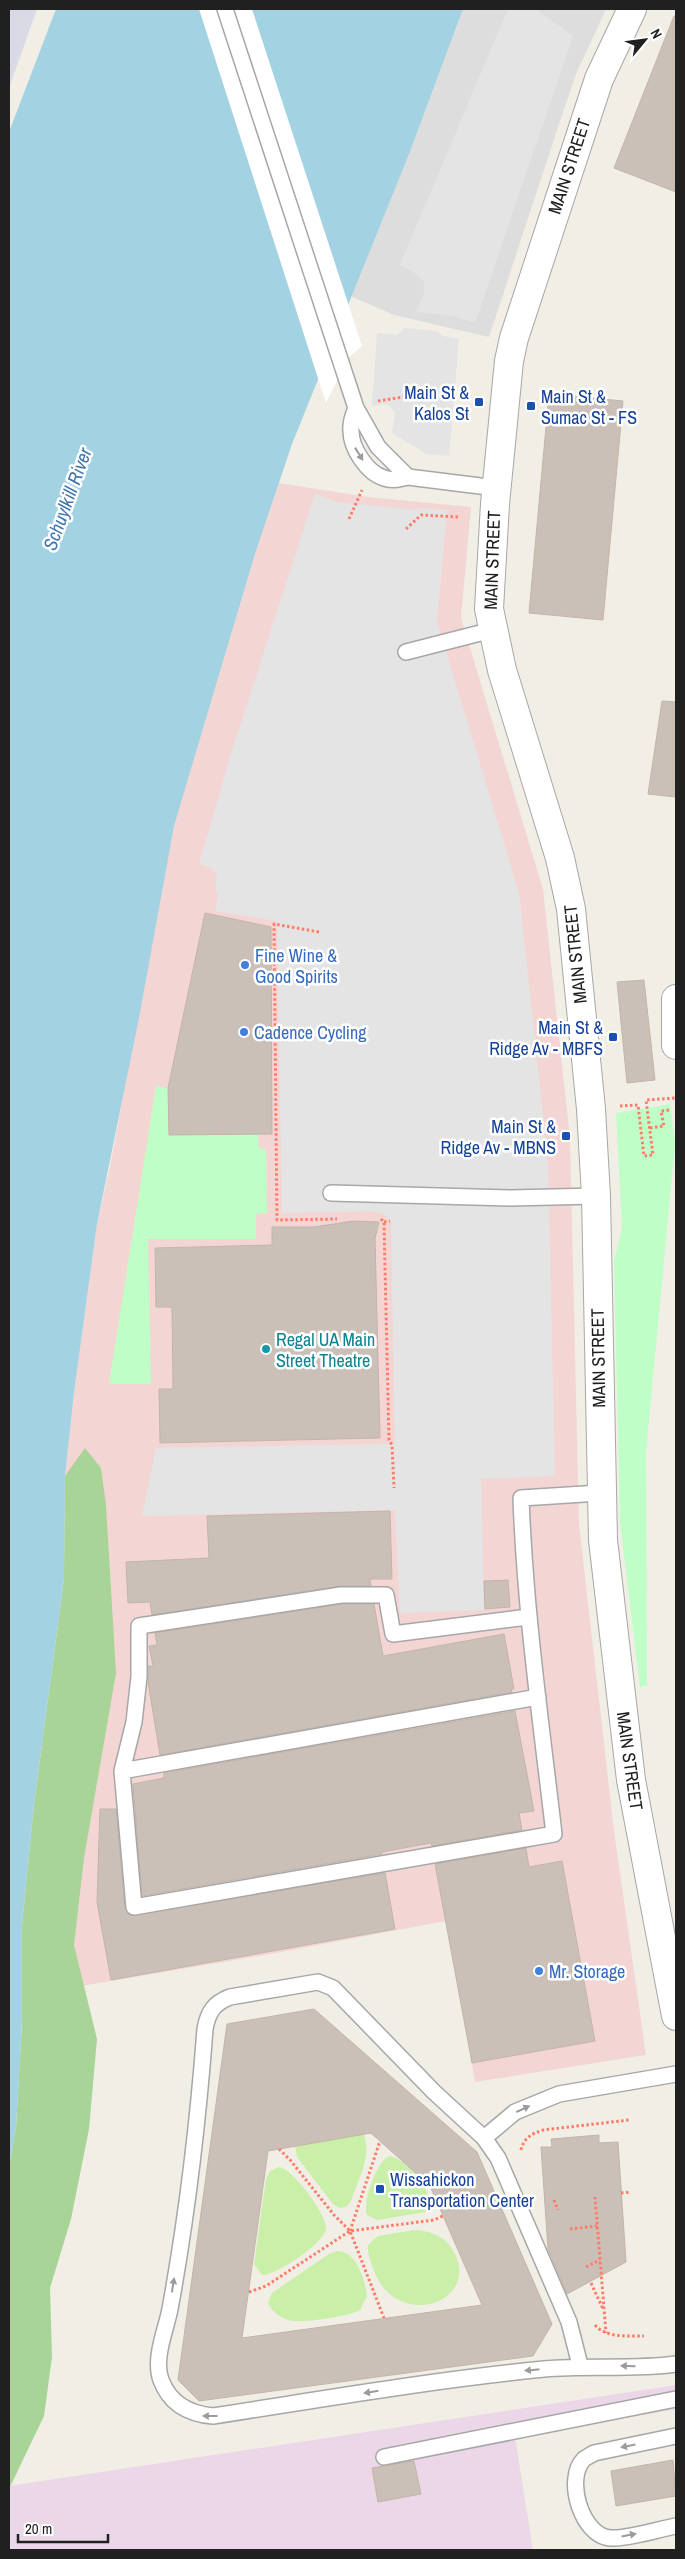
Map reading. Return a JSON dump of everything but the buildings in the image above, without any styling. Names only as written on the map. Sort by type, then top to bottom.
[{"type":"street","name":"MAIN STREET","points":[[632,9],[593,93],[514,338],[509,361],[496,488],[489,588],[492,630],[566,883],[591,1109],[596,1196],[600,1493],[603,1540],[631,1780],[676,2016]]},
{"type":"street","points":[[676,999],[676,1045]]},
{"type":"lane","points":[[225,9],[356,408],[378,447],[408,477]]},
{"type":"lane","points":[[356,408],[350,430],[352,441],[360,456],[371,470],[382,478],[395,480],[408,477],[496,488]]},
{"type":"lane","points":[[406,652],[492,630]]},
{"type":"lane","points":[[331,1193],[510,1198],[596,1196]]},
{"type":"lane","points":[[528,1617],[393,1634],[386,1594],[341,1595],[139,1626],[139,1677],[134,1722],[122,1771],[134,1907],[554,1834],[528,1617],[521,1498],[600,1493]]},
{"type":"lane","points":[[122,1771],[538,1697]]},
{"type":"lane","points":[[580,2365],[568,2322],[498,2158],[484,2138],[434,2092],[333,1988],[318,1982],[230,1997],[219,2001],[208,2014],[205,2029],[197,2132],[170,2309],[158,2363],[160,2379],[168,2394],[181,2408],[195,2415],[213,2416],[458,2378],[580,2365],[660,2366],[676,2364]]},
{"type":"lane","points":[[484,2138],[516,2112],[559,2094],[676,2074]]},
{"type":"lane","points":[[384,2457],[676,2399]]},
{"type":"lane","points":[[676,2436],[594,2454],[584,2459],[579,2468],[576,2495],[588,2524],[597,2534],[611,2538],[676,2526]]},
{"type":"path","points":[[356,408],[384,400],[416,395]]},
{"type":"path","points":[[349,519],[365,482]]},
{"type":"path","points":[[406,529],[421,516],[459,517]]},
{"type":"path","points":[[287,926],[318,932]]},
{"type":"path","points":[[629,1106],[638,1105],[644,1156],[653,1155],[646,1100],[676,1098]]},
{"type":"path","points":[[650,1128],[664,1126],[661,1111],[670,1110]]},
{"type":"path","points":[[384,1222],[390,1221]]},
{"type":"path","points":[[389,1440],[392,1445],[394,1488]]},
{"type":"path","points":[[520,2152],[523,2142],[531,2135],[543,2130],[629,2120]]},
{"type":"path","points":[[350,2230],[380,2141]]},
{"type":"path","points":[[279,2149],[291,2161],[334,2215],[350,2230],[384,2318]]},
{"type":"path","points":[[621,2192],[631,2192]]},
{"type":"path","points":[[594,2197],[606,2333]]},
{"type":"path","points":[[554,2200],[558,2210]]},
{"type":"path","points":[[249,2292],[266,2286],[350,2230],[434,2220],[443,2216]]},
{"type":"path","points":[[570,2229],[597,2226]]},
{"type":"path","points":[[586,2267],[600,2260]]},
{"type":"path","points":[[591,2283],[604,2313]]},
{"type":"path","points":[[589,2318],[600,2331],[606,2333],[644,2336]]},
{"type":"shaded area","points":[[9,9],[37,9],[9,88]]},
{"type":"shaded area","points":[[463,9],[606,9],[576,74],[489,337],[394,315],[350,296],[411,149]]},
{"type":"shaded area","points":[[508,9],[536,9],[573,36],[475,323],[453,316],[416,312],[424,294],[424,282],[412,271],[400,265]]},
{"type":"shaded area","points":[[404,328],[437,331],[443,336],[459,339],[449,456],[426,454],[392,433],[395,413],[390,406],[384,404],[372,406],[377,333],[397,335]]},
{"type":"shaded area","points":[[279,483],[368,497],[471,507],[461,618],[543,889],[570,1138],[579,1524],[614,1831],[646,2055],[475,2082],[446,1921],[265,1955],[22,1996],[64,1579],[65,1476],[74,1393],[97,1224],[110,1167],[174,825],[255,554]]},
{"type":"shaded area","points":[[315,494],[337,502],[416,510],[420,508],[447,510],[437,622],[519,893],[548,1162],[555,1476],[481,1479],[484,1610],[400,1613],[395,1510],[142,1516],[156,1448],[395,1444],[391,1223],[385,1215],[374,1211],[282,1213],[277,921],[215,911],[219,892],[215,891],[217,875],[211,868],[199,864],[231,754]]},
{"type":"shaded area","points":[[676,2385],[676,2409],[515,2437],[533,2550],[9,2550],[9,2486]]},
{"type":"green space","points":[[156,1086],[168,1088],[169,1135],[258,1134],[259,1148],[266,1150],[267,1213],[256,1214],[256,1239],[148,1239],[151,1384],[109,1384]]},
{"type":"green space","points":[[670,1104],[675,1144],[646,1452],[647,1685],[640,1687],[620,1522],[614,1261],[622,1228],[616,1113]]},
{"type":"green space","points":[[85,1448],[101,1468],[106,1505],[116,1673],[84,1858],[74,1945],[97,2039],[89,2129],[71,2219],[50,2288],[52,2357],[44,2416],[9,2489],[9,2166],[16,2128],[22,2021],[22,1925],[34,1804],[64,1579],[65,1476]]},
{"type":"green space","points":[[362,2131],[366,2148],[364,2166],[351,2201],[346,2207],[339,2208],[333,2204],[297,2157],[295,2146]]},
{"type":"green space","points":[[390,2156],[412,2171],[425,2188],[429,2197],[429,2205],[426,2212],[377,2220],[367,2215],[367,2201],[372,2182],[380,2165]]},
{"type":"green space","points":[[279,2167],[301,2184],[316,2204],[326,2229],[317,2242],[298,2258],[278,2270],[262,2275],[254,2264],[266,2179],[270,2171]]},
{"type":"green space","points":[[414,2230],[438,2236],[448,2243],[455,2254],[459,2271],[456,2286],[446,2297],[432,2303],[416,2305],[400,2301],[385,2290],[374,2271],[369,2255],[368,2245],[378,2236]]},
{"type":"green space","points":[[337,2251],[344,2252],[350,2256],[355,2261],[362,2275],[367,2296],[360,2310],[337,2317],[292,2321],[278,2315],[272,2309],[268,2303],[272,2293],[329,2254]]},
{"type":"water","name":"Schuylkill River","points":[[56,9],[463,9],[411,149],[292,444],[255,554],[174,826],[139,1018],[97,1224],[74,1393],[65,1476],[64,1579],[34,1804],[22,1925],[22,2021],[16,2128],[9,2166],[9,132]]},
{"type":"pier","points":[[199,9],[252,9],[362,346],[348,358],[326,403]]},
{"type":"place","name":"Main St & Kalos St","points":[[479,402]]},
{"type":"place","name":"Main St & Sumac St - FS","points":[[531,406]]},
{"type":"place","name":"Fine Wine & Good Spirits","points":[[245,965]]},
{"type":"place","name":"Cadence Cycling","points":[[244,1032]]},
{"type":"place","name":"Main St & Ridge Av - MBFS","points":[[613,1037]]},
{"type":"place","name":"Main St & Ridge Av - MBNS","points":[[566,1136]]},
{"type":"place","name":"Regal UA Main Street Theatre","points":[[266,1349]]},
{"type":"place","name":"Mr. Storage","points":[[539,1971]]},
{"type":"place","name":"Wissahickon Transportation Center","points":[[380,2189]]}]
